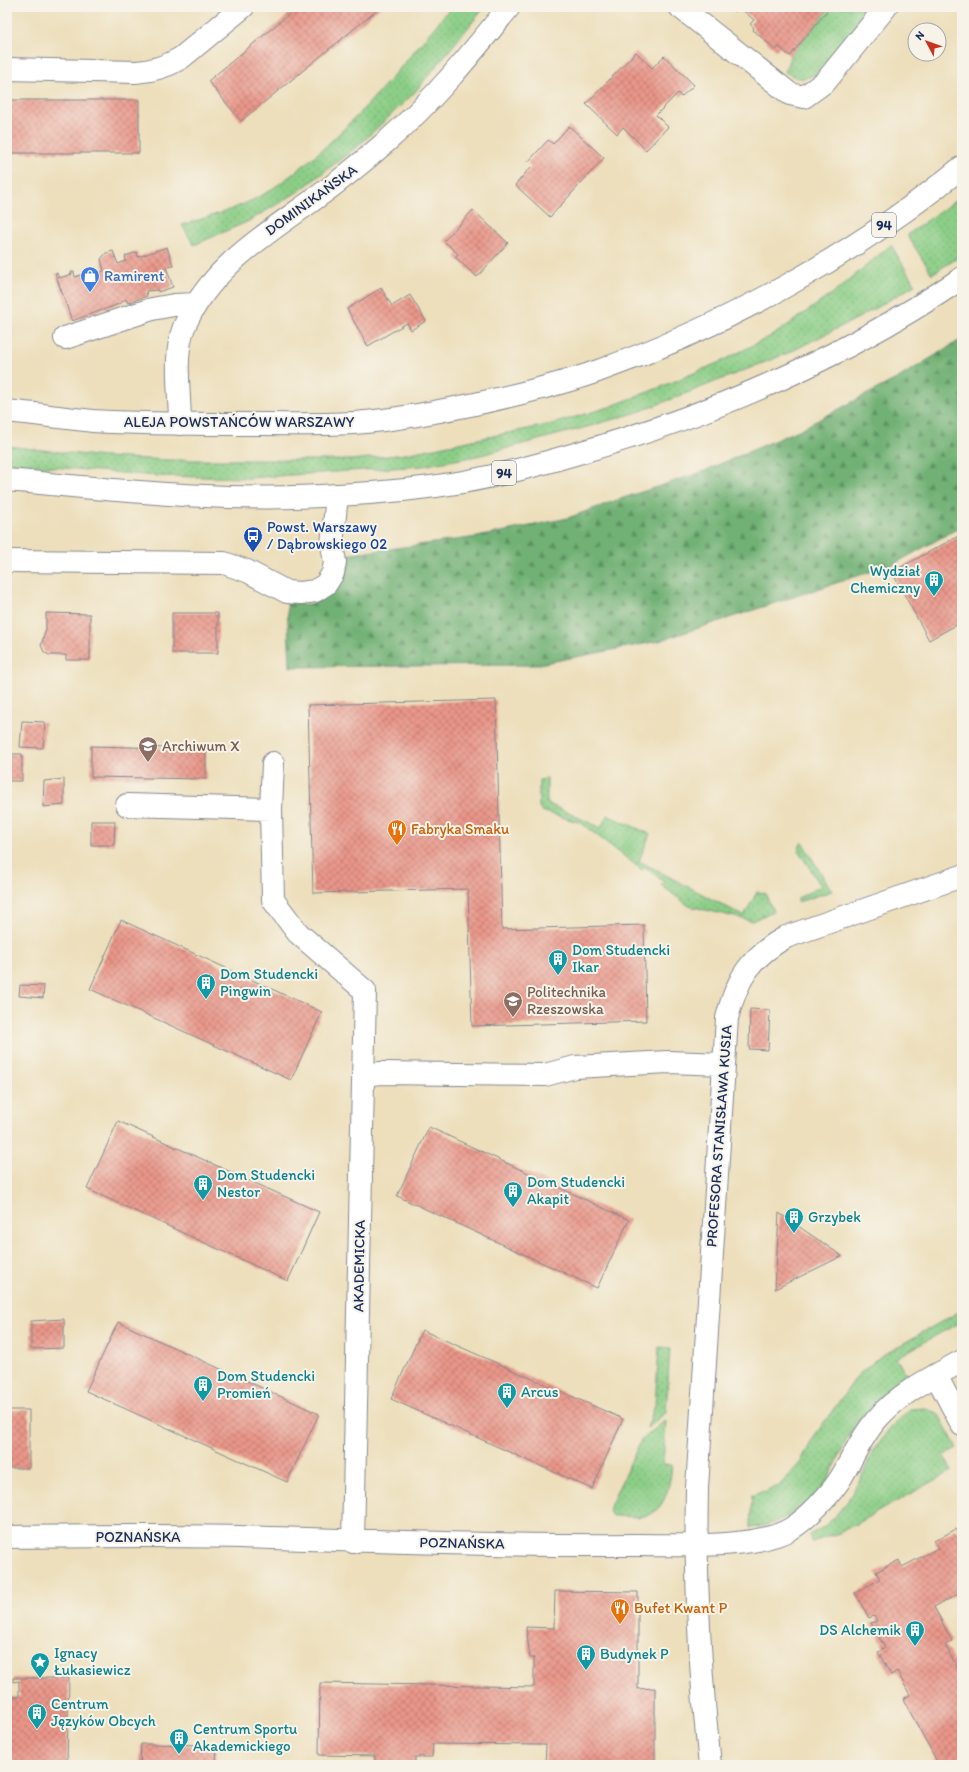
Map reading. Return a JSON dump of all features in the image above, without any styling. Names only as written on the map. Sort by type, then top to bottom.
[{"type":"street","points":[[7,68],[128,72],[153,71],[170,65],[181,58],[243,7]]},
{"type":"street","name":"DOMINIKAŃSKA","points":[[180,424],[178,352],[184,329],[196,304],[204,293],[226,266],[248,246],[337,183],[388,141],[426,104],[463,64],[510,7]]},
{"type":"street","points":[[680,7],[790,94],[804,97],[826,81],[886,7]]},
{"type":"street","name":"ALEJA POWSTAŃCÓW WARSZAWY","points":[[7,411],[94,421],[180,424],[287,424],[355,422],[428,414],[519,394],[597,372],[676,340],[803,277],[888,222],[962,167]]},
{"type":"street","name":"94","points":[[7,480],[144,493],[240,498],[337,495],[453,483],[519,470],[610,444],[700,413],[760,388],[825,358],[884,327],[962,278]]},
{"type":"street","points":[[66,338],[152,309],[174,305],[196,304]]},
{"type":"street","points":[[7,561],[224,563],[247,570],[287,592],[301,593],[315,591],[326,584],[333,573],[335,562],[332,545],[337,495]]},
{"type":"street","points":[[127,805],[271,809],[273,763]]},
{"type":"street","name":"AKADEMICKA","points":[[271,809],[273,900],[298,933],[365,991],[353,1542]]},
{"type":"street","name":"PROFESORA STANISŁAWA KUSIA","points":[[696,1545],[702,1399],[727,1018],[732,997],[746,970],[763,952],[786,937],[962,876]]},
{"type":"street","points":[[364,1075],[545,1075],[575,1067],[668,1062],[724,1064]]},
{"type":"street","name":"POZNAŃSKA","points":[[7,1537],[220,1537],[353,1542],[594,1545],[696,1545],[751,1541],[773,1537],[793,1528],[820,1504],[841,1479],[854,1454],[876,1420],[902,1396],[962,1361]]},
{"type":"street","points":[[936,1375],[962,1425]]},
{"type":"street","points":[[696,1545],[706,1725],[710,1765]]},
{"type":"green space","points":[[451,7],[485,7],[414,93],[359,145],[299,191],[249,221],[194,245],[182,225],[206,218],[254,200],[265,194],[300,168],[324,148],[369,103]]},
{"type":"green space","points":[[830,7],[871,7],[816,74],[807,78],[800,78],[785,72],[790,56]]},
{"type":"green space","points":[[962,196],[962,255],[932,274],[907,235]]},
{"type":"green space","points":[[891,245],[915,285],[860,317],[788,353],[638,412],[477,456],[422,466],[248,478],[156,476],[7,463],[7,446],[104,457],[169,460],[351,460],[405,454],[552,424],[609,407],[661,387],[720,362],[775,334],[836,291]]},
{"type":"green space","points":[[962,339],[962,526],[894,564],[659,641],[534,665],[290,667],[287,602],[311,604],[319,601],[331,590],[345,561],[345,555],[477,537],[568,518],[704,471],[799,430],[898,378]]},
{"type":"green space","points":[[547,779],[547,803],[601,828],[607,815],[650,834],[639,861],[744,916],[757,892],[765,893],[773,911],[752,921],[689,906],[661,885],[664,882],[645,867],[642,870],[581,823],[542,811],[539,807],[539,780]]},
{"type":"green space","points":[[802,842],[832,891],[798,902],[798,898],[821,886],[798,850]]},
{"type":"green space","points":[[962,1310],[962,1321],[896,1358],[909,1379],[892,1389],[864,1414],[852,1430],[830,1476],[816,1495],[806,1504],[784,1518],[773,1523],[750,1528],[752,1495],[779,1486],[800,1463],[815,1435],[858,1375],[881,1356]]},
{"type":"green space","points":[[659,1347],[670,1348],[666,1412],[647,1428],[655,1405]]},
{"type":"green space","points":[[926,1408],[939,1415],[957,1448],[944,1456],[952,1471],[839,1533],[812,1542],[809,1535],[827,1525],[847,1502],[862,1476],[873,1450],[890,1428],[910,1409]]},
{"type":"green space","points":[[666,1420],[663,1464],[672,1465],[666,1496],[662,1503],[651,1514],[644,1516],[633,1517],[611,1515],[609,1511],[611,1504],[641,1440]]},
{"type":"building","points":[[298,7],[381,7],[241,121],[208,81]]},
{"type":"building","points":[[729,7],[739,7],[735,12]]},
{"type":"building","points":[[739,7],[830,7],[790,56],[779,47],[776,50],[753,30],[754,28],[750,24],[754,20]]},
{"type":"building","points":[[636,52],[652,68],[664,56],[694,85],[681,97],[678,93],[656,115],[668,127],[646,150],[623,127],[617,134],[586,104]]},
{"type":"building","points":[[7,100],[139,100],[139,153],[7,153]]},
{"type":"building","points":[[569,126],[604,158],[550,217],[515,185],[531,167],[527,163],[548,140],[553,144]]},
{"type":"building","points":[[473,210],[508,243],[477,277],[455,257],[458,254],[444,241]]},
{"type":"building","points":[[167,247],[173,266],[166,267],[173,287],[158,292],[158,290],[146,291],[147,296],[128,303],[126,299],[119,304],[72,321],[55,273],[57,273],[59,278],[74,272],[75,277],[88,272],[87,270],[90,270],[92,276],[104,271],[101,259],[106,253],[113,251],[118,264],[126,261],[125,256],[137,252],[138,257]]},
{"type":"building","points":[[381,288],[392,306],[410,295],[426,321],[411,330],[407,323],[368,346],[347,309]]},
{"type":"building","name":"Wydział Chemiczny","points":[[962,534],[962,622],[929,640],[892,572]]},
{"type":"building","points":[[46,613],[90,614],[90,660],[66,660],[66,655],[49,655],[44,652],[41,645],[46,630]]},
{"type":"building","points":[[172,613],[218,613],[218,653],[172,653]]},
{"type":"building","points":[[496,700],[502,929],[644,925],[646,1021],[472,1026],[468,889],[313,893],[308,705]]},
{"type":"building","points":[[22,721],[45,722],[43,748],[20,747]]},
{"type":"building","name":"Archiwum X","points":[[91,746],[206,749],[206,779],[91,777]]},
{"type":"building","points":[[7,754],[22,754],[22,781],[7,781]]},
{"type":"building","points":[[64,779],[64,805],[43,807],[44,781]]},
{"type":"building","points":[[91,821],[115,821],[114,845],[91,845]]},
{"type":"building","name":"Dom Studencki Pingwin","points":[[121,920],[322,1012],[291,1080],[90,989]]},
{"type":"building","points":[[20,985],[44,986],[43,998],[19,996]]},
{"type":"building","points":[[750,1009],[770,1010],[768,1050],[749,1049]]},
{"type":"building","name":"Dom Studencki Nestor","points":[[118,1121],[319,1212],[288,1281],[87,1189]]},
{"type":"building","name":"Dom Studencki Akapit","points":[[429,1127],[629,1220],[597,1288],[397,1196]]},
{"type":"building","name":"Grzybek","points":[[779,1213],[842,1256],[775,1289]]},
{"type":"building","points":[[64,1319],[64,1348],[31,1349],[31,1321]]},
{"type":"building","name":"Dom Studencki Promień","points":[[118,1322],[319,1414],[287,1482],[86,1391]]},
{"type":"building","name":"Arcus","points":[[422,1330],[623,1419],[592,1489],[391,1399]]},
{"type":"building","points":[[7,1410],[29,1410],[29,1468],[7,1468]]},
{"type":"building","name":"DS Alchemik","points":[[956,1529],[960,1536],[962,1535],[962,1592],[934,1607],[952,1641],[945,1645],[958,1669],[962,1667],[962,1765],[939,1765],[903,1699],[910,1695],[897,1671],[891,1675],[878,1652],[885,1648],[871,1623],[877,1621],[874,1616],[869,1618],[855,1593],[880,1579],[876,1572],[899,1560],[902,1567],[938,1548],[934,1541]]},
{"type":"building","name":"Budynek P","points":[[555,1591],[638,1592],[638,1689],[655,1688],[655,1765],[545,1765],[546,1745],[433,1744],[432,1757],[415,1757],[415,1765],[375,1765],[375,1756],[319,1755],[320,1683],[534,1687],[534,1658],[530,1658],[526,1627],[554,1628]]},
{"type":"building","name":"Centrum Języków Obcych","points":[[13,1678],[69,1678],[67,1763],[88,1765],[7,1765],[7,1697],[19,1697],[19,1681],[13,1682]]},
{"type":"building","name":"Centrum Sportu Akademickiego","points":[[141,1744],[217,1745],[216,1765],[140,1765]]},
{"type":"place","name":"Ramirent","points":[[90,293]]},
{"type":"place","name":"Powst. Warszawy / Dąbrowskiego 02","points":[[253,553]]},
{"type":"place","name":"Wydział Chemiczny","points":[[934,597]]},
{"type":"place","name":"Archiwum X","points":[[148,763]]},
{"type":"place","name":"Fabryka Smaku","points":[[397,846]]},
{"type":"place","name":"Dom Studencki Ikar","points":[[558,976]]},
{"type":"place","name":"Dom Studencki Pingwin","points":[[206,1000]]},
{"type":"place","name":"Politechnika Rzeszowska","points":[[513,1018]]},
{"type":"place","name":"Dom Studencki Nestor","points":[[203,1201]]},
{"type":"place","name":"Dom Studencki Akapit","points":[[513,1208]]},
{"type":"place","name":"Grzybek","points":[[794,1234]]},
{"type":"place","name":"Dom Studencki Promień","points":[[203,1402]]},
{"type":"place","name":"Arcus","points":[[507,1409]]},
{"type":"place","name":"Bufet Kwant P","points":[[620,1625]]},
{"type":"place","name":"DS Alchemik","points":[[915,1647]]},
{"type":"place","name":"Budynek P","points":[[586,1671]]},
{"type":"place","name":"Ignacy Łukasiewicz","points":[[40,1679]]},
{"type":"place","name":"Centrum Języków Obcych","points":[[37,1730]]},
{"type":"place","name":"Centrum Sportu Akademickiego","points":[[179,1755]]}]
